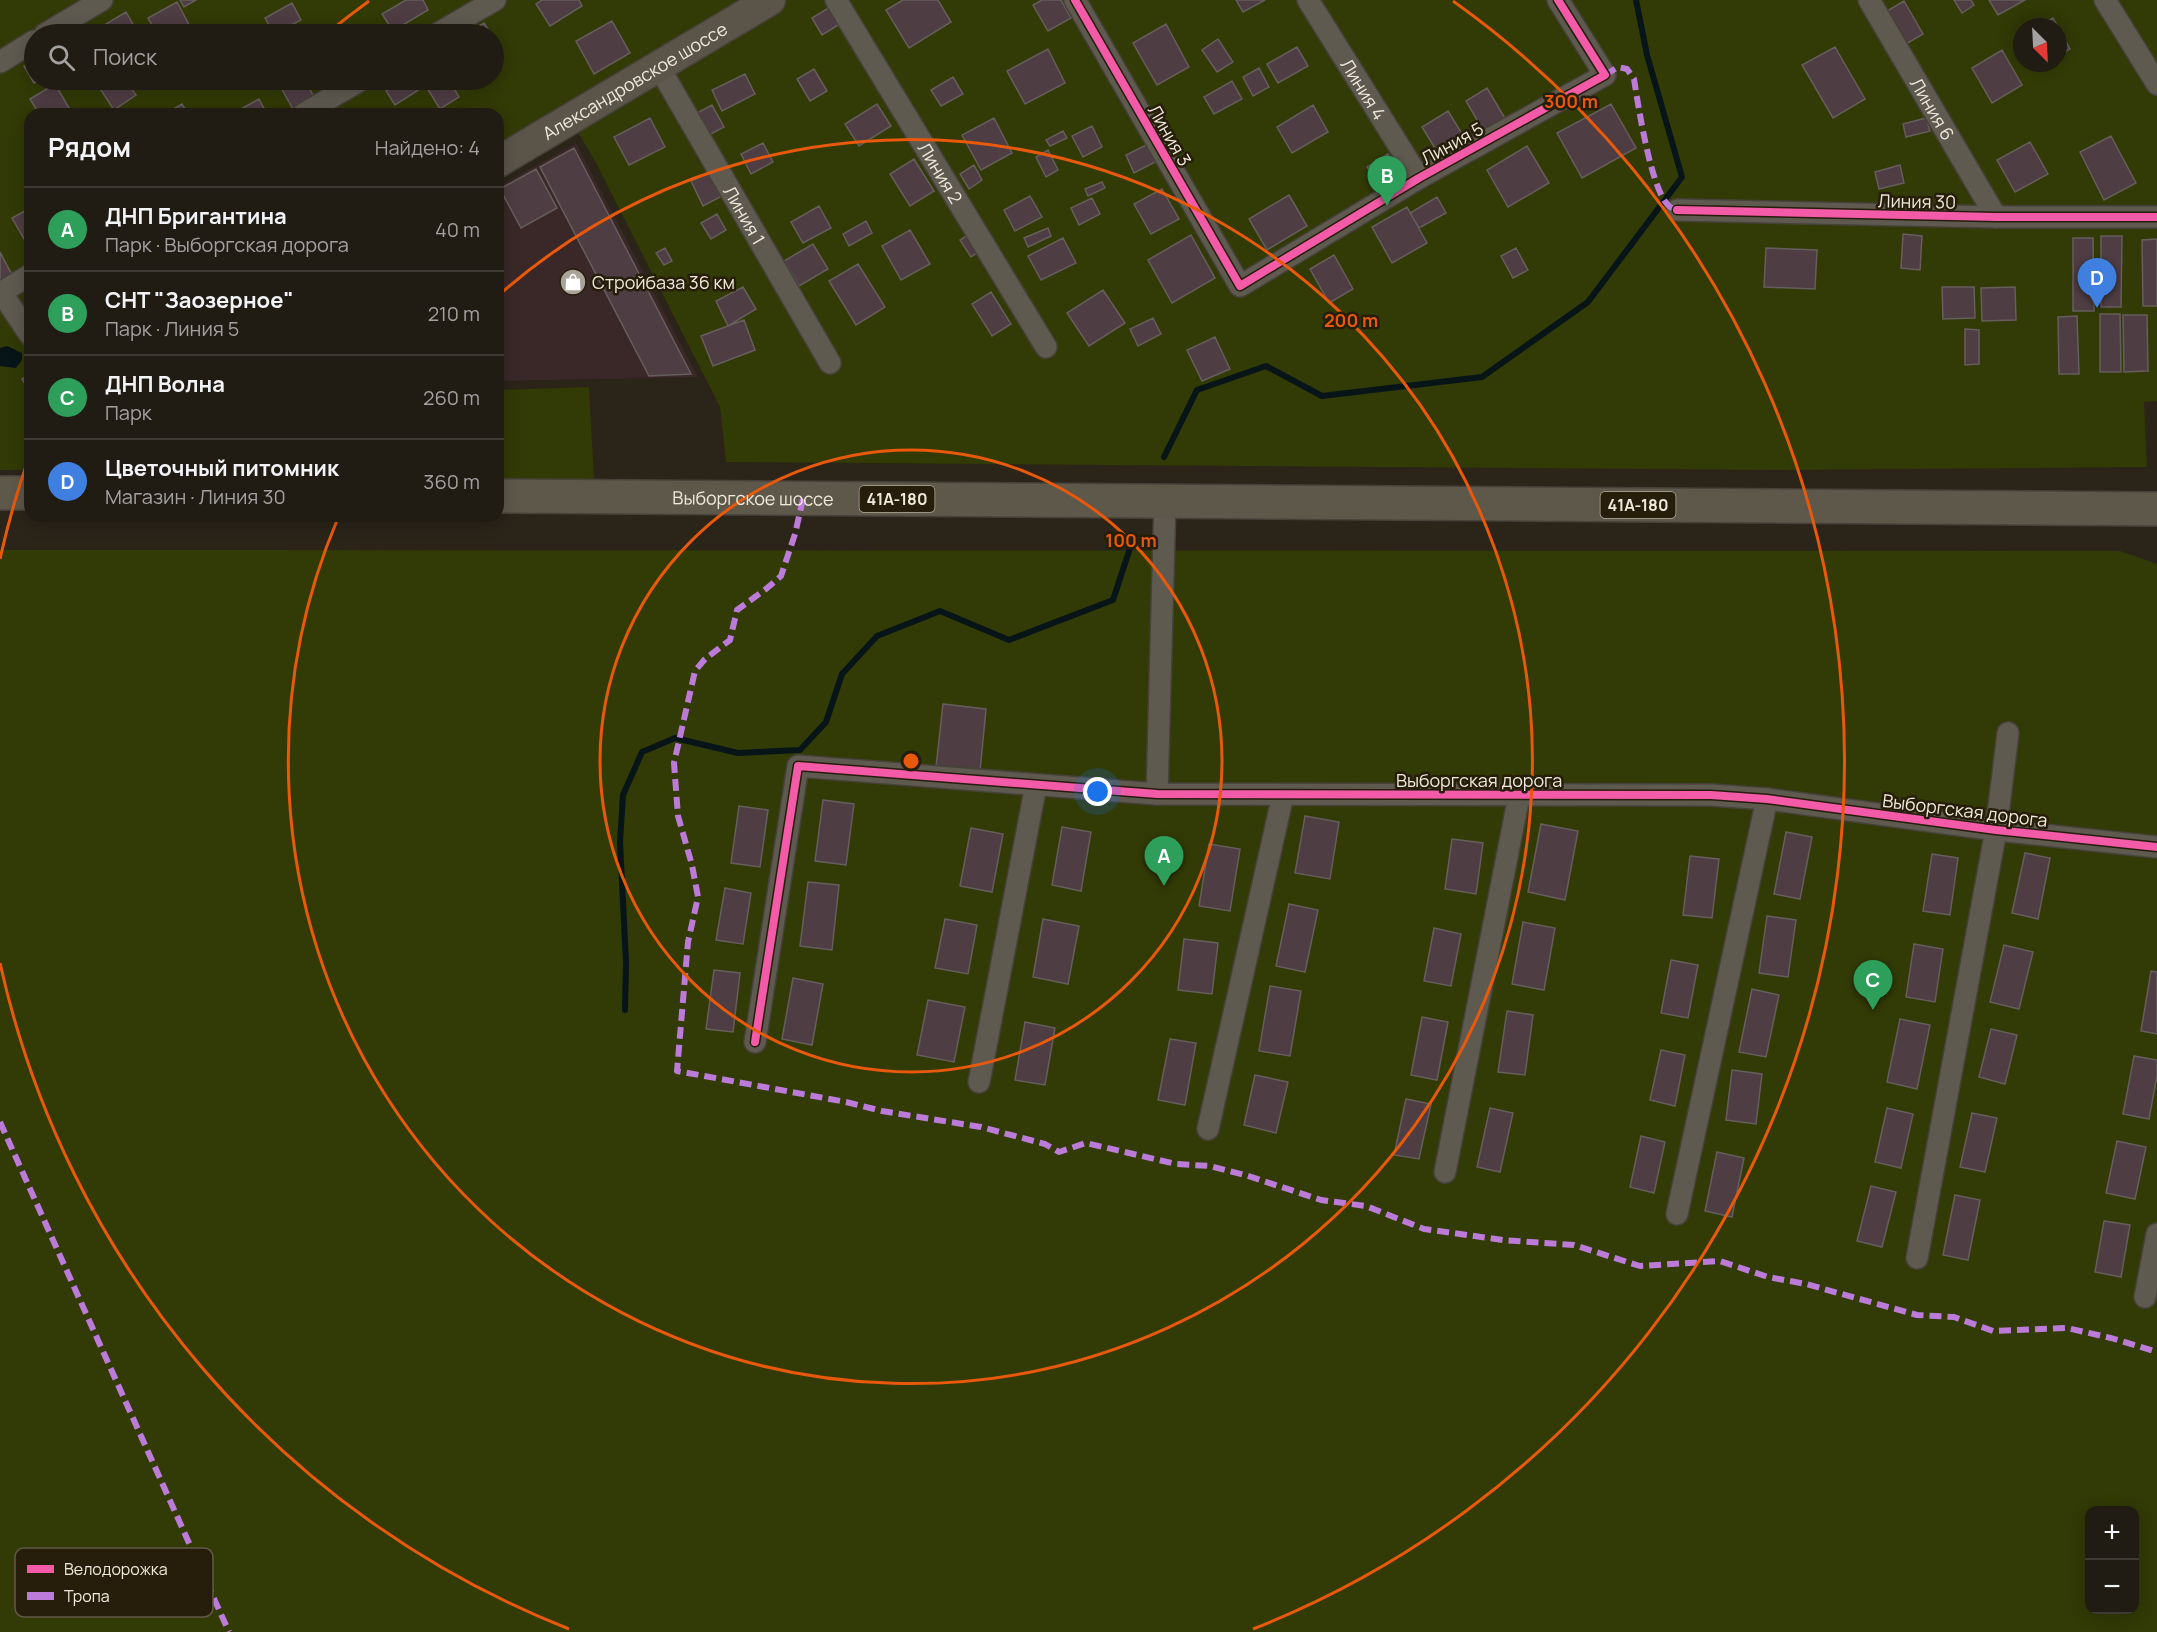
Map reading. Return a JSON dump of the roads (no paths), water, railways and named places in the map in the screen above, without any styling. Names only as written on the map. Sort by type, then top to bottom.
[{"type":"main road","points":[[0,493],[24,493]]},
{"type":"main road","name":"Выборгское шоссе","points":[[504,496],[2157,509]]},
{"type":"street","points":[[62,24],[102,0]]},
{"type":"street","points":[[454,24],[495,0]]},
{"type":"street","name":"Линия 2","points":[[836,0],[1046,347]]},
{"type":"street","name":"Линия 3","points":[[1075,0],[1240,286]]},
{"type":"street","name":"Линия 4","points":[[1308,0],[1419,178]]},
{"type":"street","name":"Линия 5","points":[[1240,286],[1419,178],[1605,75],[1558,0]]},
{"type":"street","name":"Линия 6","points":[[1869,0],[1996,217]]},
{"type":"street","points":[[2105,0],[2157,84]]},
{"type":"street","name":"Александровское шоссе","points":[[504,158],[768,1]]},
{"type":"street","points":[[0,62],[24,47]]},
{"type":"street","name":"Линия 1","points":[[659,67],[831,363]]},
{"type":"street","points":[[313,108],[344,90]]},
{"type":"street","name":"Линия 30","points":[[1677,210],[1996,217],[2157,217]]},
{"type":"street","points":[[24,280],[1,293],[24,326]]},
{"type":"street","points":[[1157,794],[1165,501]]},
{"type":"street","points":[[1917,1258],[1996,830],[2008,733]]},
{"type":"street","name":"Выборгская дорога","points":[[755,1042],[798,766],[1157,794],[1711,795],[1767,799],[1996,830],[2157,847]]},
{"type":"street","points":[[979,1082],[1036,785]]},
{"type":"street","points":[[1208,1129],[1283,795]]},
{"type":"street","points":[[1445,1172],[1519,796]]},
{"type":"street","points":[[1677,1214],[1767,799]]},
{"type":"street","points":[[2145,1298],[2157,1234]]},
{"type":"waterway","points":[[1164,457],[1197,390],[1266,366],[1322,396],[1482,377],[1588,302],[1682,177],[1647,55],[1636,0]]},
{"type":"waterway","points":[[625,1010],[626,962],[620,842],[623,795],[642,752],[675,738],[738,753],[800,750],[826,722],[842,674],[877,636],[940,611],[1009,640],[1113,600],[1134,536]]},
{"type":"place","name":"СНТ \"Заозерное\"","points":[[1387,206]]},
{"type":"place","name":"Стройбаза 36 км","points":[[573,282]]},
{"type":"place","name":"Цветочный питомник","points":[[2097,308]]},
{"type":"place","name":"ДНП Бригантина","points":[[1164,886]]},
{"type":"place","name":"ДНП Волна","points":[[1873,1010]]}]
